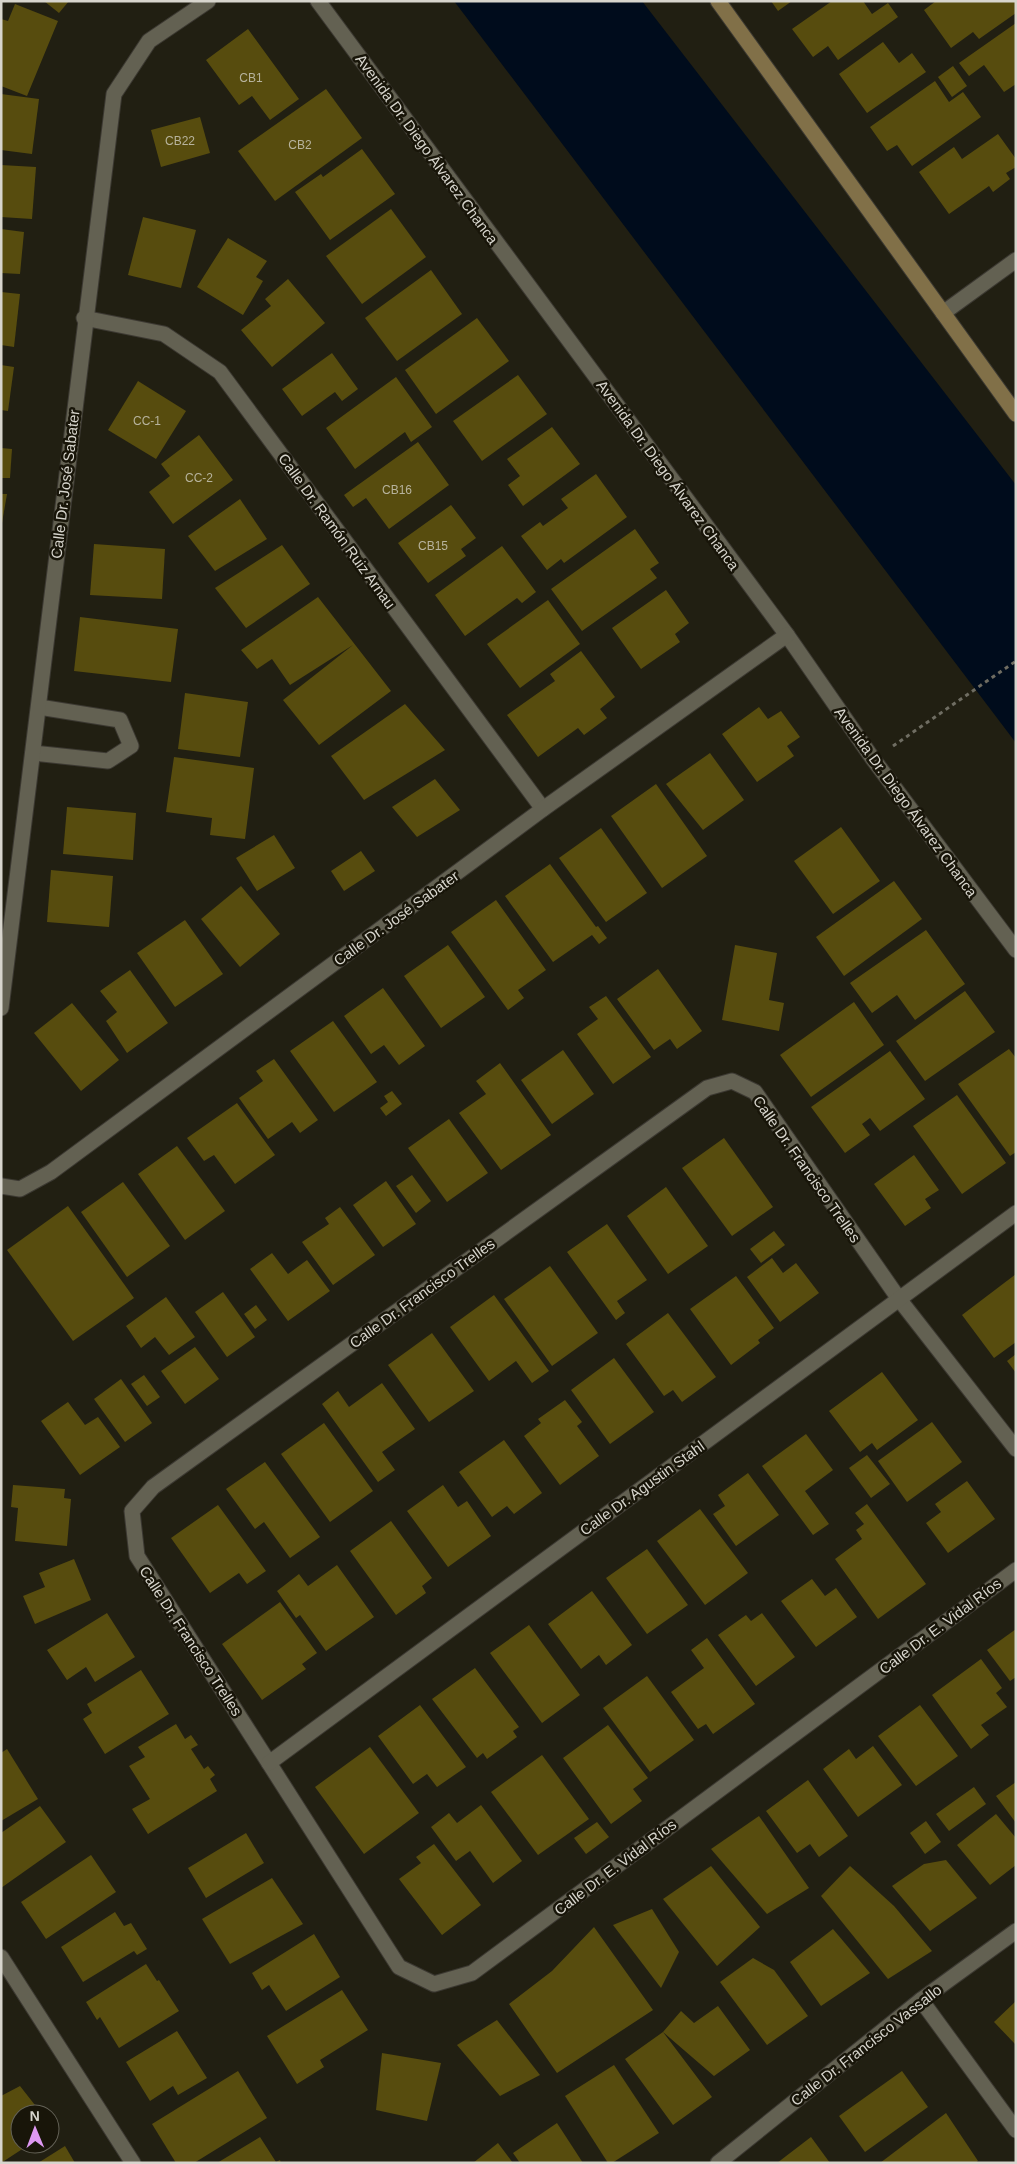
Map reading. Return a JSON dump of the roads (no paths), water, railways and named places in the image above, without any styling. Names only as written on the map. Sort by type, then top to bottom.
[{"type":"street","name":"Calle Dr. José Sabater","points":[[1,1008],[39,707],[84,318],[114,94],[149,42],[208,1]]},
{"type":"street","name":"Avenida Dr. Diego Álvarez Chanca","points":[[318,1],[786,635],[873,759],[1016,950]]},
{"type":"street","points":[[718,1],[1016,414]]},
{"type":"street","points":[[943,313],[1016,260]]},
{"type":"street","name":"Calle Dr. Ramón Ruiz Arnau","points":[[84,318],[164,334],[220,372],[543,809]]},
{"type":"street","name":"Calle Dr. José Sabater","points":[[1,1186],[20,1189],[52,1172],[543,809],[786,635]]},
{"type":"street","points":[[33,753],[108,761],[131,746],[120,720],[39,707]]},
{"type":"street","name":"Calle Dr. Francisco Trelles","points":[[269,1763],[136,1556],[132,1511],[153,1487],[707,1088],[732,1082],[755,1092],[899,1300]]},
{"type":"street","name":"Calle Dr. Agustin Stahl","points":[[269,1763],[1016,1213]]},
{"type":"street","points":[[899,1300],[1016,1449]]},
{"type":"street","name":"Calle Dr. E. Vidal Ríos","points":[[269,1763],[399,1967],[434,1984],[472,1973],[1016,1570]]},
{"type":"street","name":"Calle Dr. Francisco Vassallo","points":[[718,2163],[921,2000],[1016,1931]]},
{"type":"street","points":[[1,1957],[133,2163]]},
{"type":"street","points":[[921,2000],[1016,2130]]},
{"type":"water","points":[[454,1],[642,1],[1016,485],[1016,743]]}]
